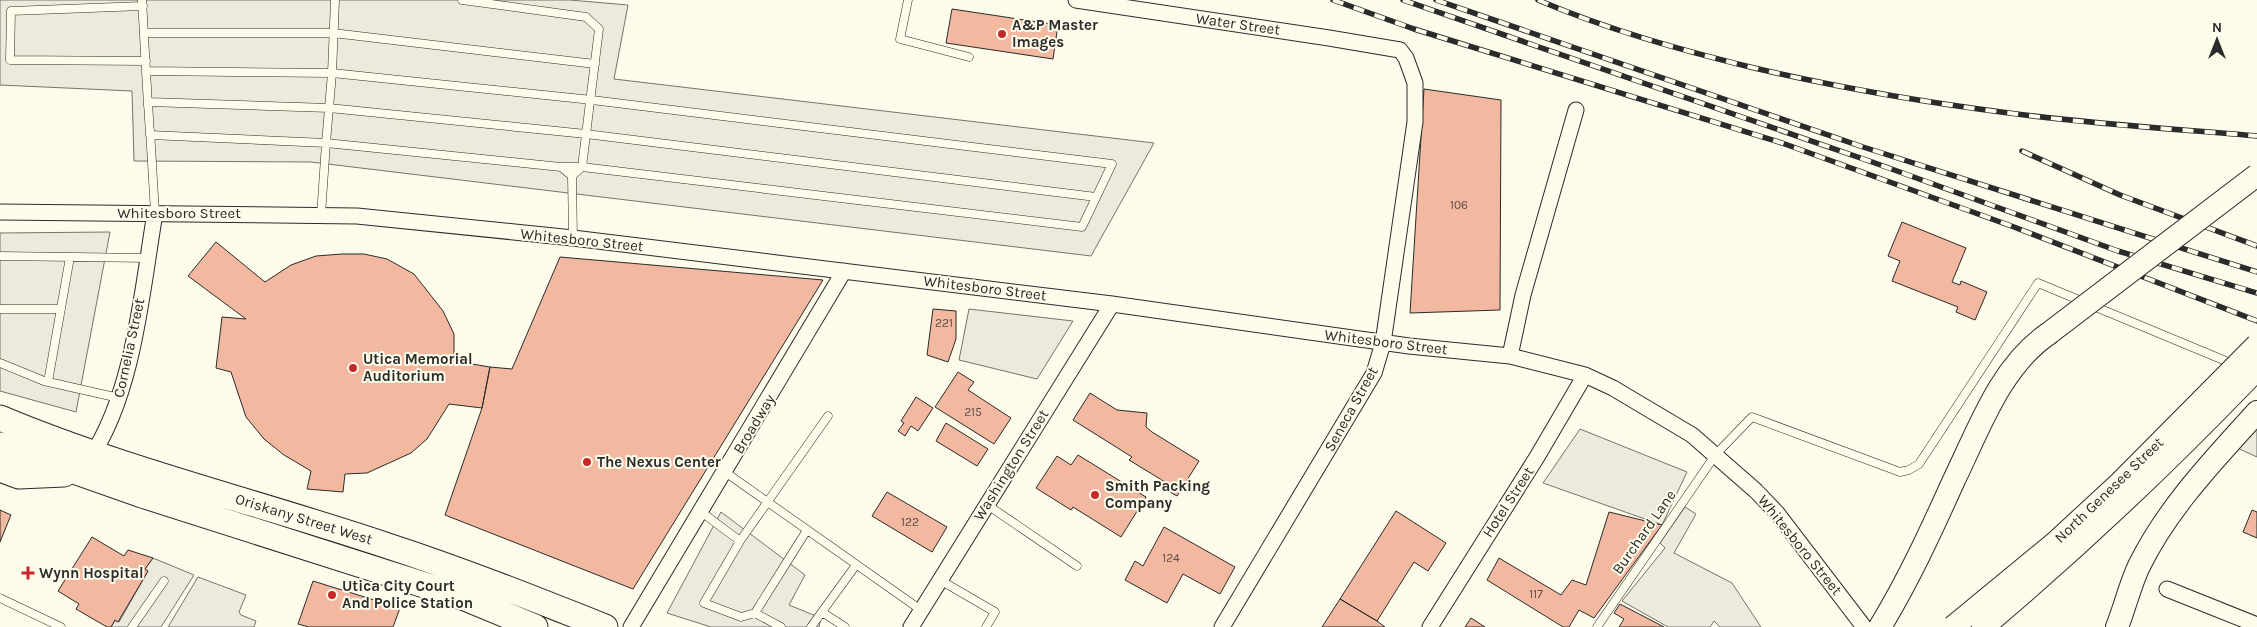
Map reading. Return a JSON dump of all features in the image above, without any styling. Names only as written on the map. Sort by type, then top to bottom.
[{"type":"main road","points":[[1880,627],[1903,589],[1975,437],[2007,375],[2039,340],[2257,175]]},
{"type":"main road","name":"North Genesee Street","points":[[1953,627],[2055,543],[2120,483],[2257,344]]},
{"type":"main road","name":"North Genesee Street","points":[[1983,627],[2075,548],[2150,478],[2257,369]]},
{"type":"main road","points":[[2117,627],[2139,566],[2166,519],[2200,476],[2257,412]]},
{"type":"main road","name":"Oriskany Street West","points":[[0,418],[86,463],[450,593],[535,627]]},
{"type":"main road","name":"Oriskany Street West","points":[[0,446],[86,463],[385,545],[487,581],[605,627]]},
{"type":"main road","points":[[0,469],[19,476],[86,463]]},
{"type":"street","name":"Water Street","points":[[1076,0],[1400,50]]},
{"type":"street","name":"Seneca Street","points":[[1222,627],[1374,373],[1383,343],[1415,122],[1415,83],[1406,58],[1400,50]]},
{"type":"street","points":[[1510,356],[1523,295],[1576,110]]},
{"type":"street","name":"Whitesboro Street","points":[[0,212],[357,216],[573,238],[1112,304],[1383,343],[1510,356],[1585,375],[1613,388],[1692,435],[1716,454],[1777,513],[1864,627]]},
{"type":"street","name":"Cornelia Street","points":[[86,463],[113,416],[129,362],[155,213]]},
{"type":"street","name":"Broadway","points":[[631,627],[844,271]]},
{"type":"street","name":"Washington Street","points":[[914,626],[921,610],[986,504],[1112,304]]},
{"type":"street","name":"Hotel Street","points":[[1430,627],[1585,375]]},
{"type":"street","points":[[2167,589],[2257,625]]},
{"type":"lane","points":[[321,215],[332,72],[335,0]]},
{"type":"lane","points":[[462,0],[586,17],[599,29],[592,100],[582,167],[572,176],[573,238]]},
{"type":"lane","points":[[908,0],[900,39],[970,57]]},
{"type":"lane","points":[[146,61],[10,60],[12,11],[143,3],[155,213]]},
{"type":"lane","points":[[144,33],[333,34],[595,64]]},
{"type":"lane","points":[[147,70],[332,72],[592,100],[1112,164],[1082,227],[582,167],[561,167],[326,143],[150,134]]},
{"type":"lane","points":[[148,102],[329,108],[586,134],[1096,197]]},
{"type":"lane","points":[[561,167],[572,176]]},
{"type":"lane","points":[[0,256],[147,258]]},
{"type":"lane","points":[[48,382],[70,257]]},
{"type":"lane","name":"Burchard Lane","points":[[1597,627],[1716,454],[1752,417],[1900,472],[1909,470],[1919,464],[2038,283],[2257,374]]},
{"type":"lane","points":[[0,309],[61,309]]},
{"type":"lane","points":[[0,364],[48,382],[118,398]]},
{"type":"lane","points":[[807,530],[755,613],[741,617],[704,603],[740,541],[769,503],[828,416]]},
{"type":"lane","points":[[725,472],[921,610]]},
{"type":"lane","points":[[986,504],[1076,566]]},
{"type":"lane","points":[[700,511],[740,541]]},
{"type":"lane","points":[[811,627],[856,565]]},
{"type":"lane","points":[[940,580],[995,612],[986,627]]},
{"type":"lane","points":[[132,627],[164,582]]},
{"type":"lane","points":[[0,598],[61,627]]},
{"type":"lane","points":[[822,612],[845,627]]},
{"type":"lane","points":[[755,613],[780,627]]},
{"type":"shaded area","points":[[0,0],[570,0],[628,5],[614,79],[1154,143],[1091,256],[311,162],[134,161],[132,91],[0,85]]},
{"type":"shaded area","points":[[110,232],[76,412],[0,391],[0,233]]},
{"type":"shaded area","points":[[969,309],[1073,321],[1037,379],[959,360]]},
{"type":"shaded area","points":[[2257,416],[2257,457],[2233,446]]},
{"type":"shaded area","points":[[1580,429],[1687,472],[1662,525],[1543,483]]},
{"type":"shaded area","points":[[1685,507],[1696,514],[1674,553],[1732,583],[1761,627],[1720,627],[1714,621],[1710,627],[1668,627],[1622,601],[1665,548],[1660,543]]},
{"type":"shaded area","points":[[721,512],[805,575],[789,605],[821,618],[819,627],[711,627],[667,613]]},
{"type":"shaded area","points":[[153,558],[194,575],[161,627],[111,627],[115,620],[119,622],[148,571],[145,569]]},
{"type":"shaded area","points":[[198,577],[246,595],[239,612],[241,615],[256,621],[254,627],[168,627]]},
{"type":"building","name":"A&P Master Images","points":[[952,9],[1058,25],[1053,59],[946,43]]},
{"type":"building","points":[[1424,89],[1501,100],[1500,310],[1410,313]]},
{"type":"building","points":[[1902,222],[1966,248],[1952,282],[1960,285],[1961,281],[1987,292],[1975,320],[1956,312],[1958,307],[1892,281],[1900,261],[1888,256]]},
{"type":"building","name":"Utica Memorial Auditorium","points":[[216,242],[265,282],[291,265],[316,256],[342,254],[364,254],[387,259],[414,274],[443,311],[454,334],[454,361],[490,367],[482,408],[449,404],[427,439],[411,453],[367,473],[345,474],[343,492],[307,489],[311,471],[284,455],[264,439],[246,417],[231,372],[216,368],[222,317],[246,319],[188,276]]},
{"type":"building","name":"The Nexus Center","points":[[560,257],[823,280],[633,589],[445,515],[482,408],[490,367],[512,369]]},
{"type":"building","points":[[933,309],[956,311],[956,339],[948,362],[927,355]]},
{"type":"building","points":[[958,372],[974,382],[968,390],[1011,418],[994,444],[935,407]]},
{"type":"building","points":[[1090,393],[1117,410],[1147,413],[1146,427],[1199,461],[1177,496],[1163,488],[1165,482],[1129,460],[1132,457],[1073,420]]},
{"type":"building","points":[[916,397],[933,408],[918,431],[911,426],[905,436],[898,431],[904,423],[901,421]]},
{"type":"building","points":[[946,423],[988,449],[977,466],[936,441]]},
{"type":"building","name":"Smith Packing Company","points":[[1078,455],[1146,497],[1121,537],[1073,507],[1071,510],[1036,488],[1057,456],[1071,465]]},
{"type":"building","points":[[887,492],[947,527],[932,552],[872,516]]},
{"type":"building","points":[[0,510],[11,515],[0,542]]},
{"type":"building","points":[[2252,510],[2257,512],[2257,538],[2243,532]]},
{"type":"building","points":[[1396,511],[1446,543],[1428,571],[1414,562],[1377,621],[1340,599]]},
{"type":"building","points":[[1609,512],[1662,525],[1594,618],[1579,610],[1569,627],[1563,627],[1487,580],[1499,558],[1561,595],[1572,580],[1586,585]]},
{"type":"building","points":[[1164,527],[1235,567],[1220,594],[1183,574],[1167,603],[1125,580],[1135,561],[1143,566]]},
{"type":"building","points":[[92,537],[124,556],[128,550],[153,558],[145,569],[148,571],[118,622],[115,620],[111,627],[107,627],[76,609],[79,604],[58,591]]},
{"type":"building","name":"Utica City Court And Police Station","points":[[313,581],[400,608],[393,627],[309,627],[298,624]]},
{"type":"building","points":[[1340,599],[1377,621],[1385,627],[1322,627]]},
{"type":"building","points":[[1620,604],[1664,627],[1619,627],[1624,619],[1614,613]]},
{"type":"building","points":[[1471,618],[1485,627],[1465,627]]},
{"type":"railway","points":[[1333,0],[1414,29],[1782,143],[2014,227],[2257,321]]},
{"type":"railway","points":[[1403,0],[1875,163],[2118,251],[2257,293]]},
{"type":"railway","points":[[1436,0],[1863,147],[2257,272]]},
{"type":"railway","points":[[1538,0],[1590,20],[1669,46],[1750,67],[1846,87],[1944,104],[2040,117],[2257,136]]},
{"type":"railway","points":[[2022,151],[2120,195],[2257,246]]},
{"type":"place","name":"A&P Master Images","points":[[1002,34]]},
{"type":"place","name":"Utica Memorial Auditorium","points":[[353,368]]},
{"type":"place","name":"The Nexus Center","points":[[587,462]]},
{"type":"place","name":"Smith Packing Company","points":[[1095,495]]},
{"type":"place","name":"Wynn Hospital","points":[[28,573]]},
{"type":"place","name":"Utica City Court And Police Station","points":[[332,595]]}]
